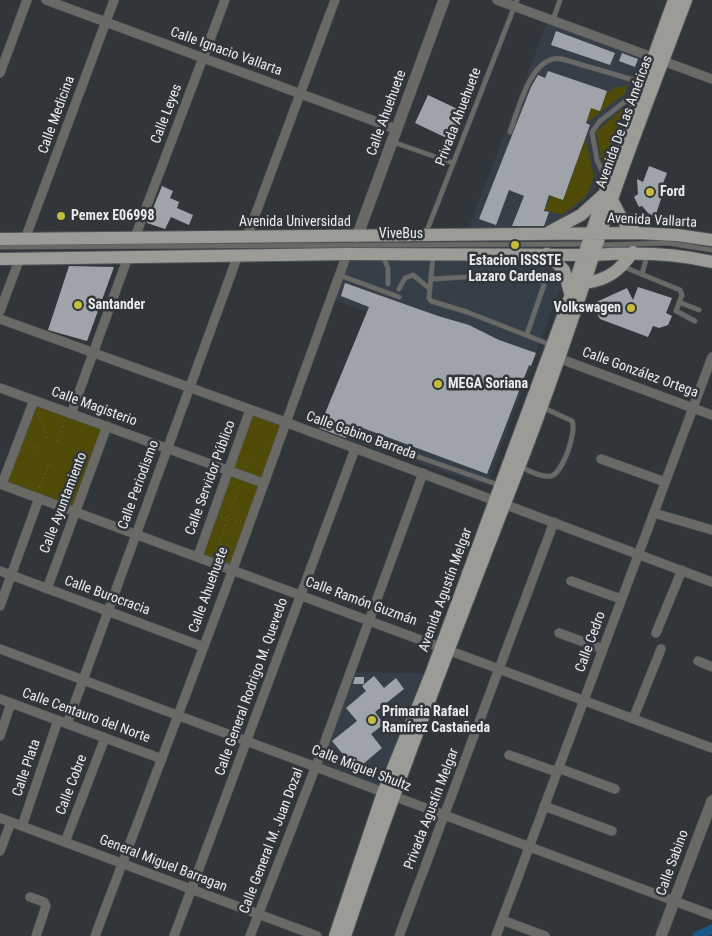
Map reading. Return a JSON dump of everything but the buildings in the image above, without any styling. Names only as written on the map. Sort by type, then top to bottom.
[{"type":"main road","name":"Avenida De Las Américas","points":[[592,244],[644,85],[659,59],[674,0]]},
{"type":"main road","name":"Avenida De Las Américas","points":[[608,192],[659,59],[686,0]]},
{"type":"main road","points":[[540,235],[573,221],[608,192],[622,221],[637,233]]},
{"type":"main road","name":"Avenida Vallarta","points":[[592,244],[637,233],[677,235],[712,240]]},
{"type":"main road","name":"Avenida Universidad","points":[[0,239],[540,235],[592,244]]},
{"type":"main road","points":[[0,258],[547,254],[592,244],[634,252],[684,256],[712,262]]},
{"type":"main road","name":"Avenida Agustín Melgar","points":[[500,502],[500,486],[514,465],[541,406],[585,283],[592,244]]},
{"type":"main road","name":"Avenida Agustín Melgar","points":[[335,936],[514,465],[552,345],[592,244]]},
{"type":"main road","points":[[585,283],[606,279],[622,266],[634,252]]},
{"type":"main road","points":[[547,254],[564,270],[570,297]]},
{"type":"main road","name":"Avenida Agustín Melgar","points":[[345,936],[388,794]]},
{"type":"street","points":[[0,73],[27,0]]},
{"type":"street","name":"Calle Ignacio Vallarta","points":[[46,0],[396,130]]},
{"type":"street","name":"Calle Medicina","points":[[25,239],[114,0]]},
{"type":"street","name":"Calle Leyes","points":[[135,237],[224,0]]},
{"type":"street","points":[[247,236],[335,0]]},
{"type":"street","name":"Calle Ahuehuete","points":[[357,236],[444,0]]},
{"type":"street","points":[[497,0],[516,3],[553,20],[712,79]]},
{"type":"street","name":"Calle Ahuehuete","points":[[95,936],[233,569],[347,254]]},
{"type":"street","name":"Calle Periodismo","points":[[63,722],[83,680],[238,255]]},
{"type":"street","points":[[69,413],[94,353],[128,257]]},
{"type":"street","points":[[0,312],[20,258]]},
{"type":"street","name":"Calle Gabino Barreda","points":[[0,319],[285,422],[712,582]]},
{"type":"street","name":"Calle Cedro","points":[[496,936],[712,357]]},
{"type":"street","name":"Calle González Ortega","points":[[558,358],[712,415]]},
{"type":"street","name":"Calle Magisterio","points":[[0,388],[263,483]]},
{"type":"street","points":[[1,484],[34,400]]},
{"type":"street","name":"Calle Servidor Público","points":[[198,556],[250,410]]},
{"type":"street","name":"Calle Ayuntamiento","points":[[47,589],[107,426]]},
{"type":"street","name":"Calle General Rodrigo M. Quevedo","points":[[174,936],[355,449]]},
{"type":"street","points":[[601,458],[665,482]]},
{"type":"street","name":"Calle General M. Juan Dozal","points":[[250,936],[316,766],[423,473]]},
{"type":"street","name":"Calle Ramón Guzmán","points":[[1,484],[712,748]]},
{"type":"street","points":[[0,606],[37,498]]},
{"type":"street","points":[[654,513],[712,530]]},
{"type":"street","name":"Privada Agustín Melgar","points":[[400,936],[554,522]]},
{"type":"street","points":[[656,633],[682,570]]},
{"type":"street","name":"Calle Burocracia","points":[[0,572],[204,647]]},
{"type":"street","points":[[571,581],[622,600]]},
{"type":"street","points":[[559,633],[603,649]]},
{"type":"street","name":"Calle Miguel Shultz","points":[[0,649],[709,914]]},
{"type":"street","points":[[634,719],[661,649]]},
{"type":"street","points":[[698,662],[712,667]]},
{"type":"street","name":"Calle Centauro del Norte","points":[[0,699],[162,759]]},
{"type":"street","points":[[0,736],[11,703]]},
{"type":"street","name":"Calle Plata","points":[[22,826],[63,722]]},
{"type":"street","name":"Calle Cobre","points":[[65,842],[105,738]]},
{"type":"street","points":[[509,755],[615,789]]},
{"type":"street","name":"Calle Sabino","points":[[661,936],[710,813],[712,800]]},
{"type":"street","points":[[544,806],[612,832]]},
{"type":"street","name":"General Miguel Barragan","points":[[0,818],[317,936]]},
{"type":"street","points":[[0,851],[11,822]]},
{"type":"street","points":[[30,897],[44,902],[46,906],[36,936]]},
{"type":"street","points":[[502,920],[545,936]]},
{"type":"lane","points":[[553,20],[560,0]]},
{"type":"lane","name":"Privada Ahuehuete","points":[[425,236],[516,3]]},
{"type":"lane","points":[[510,132],[532,75],[545,62],[551,59],[562,59],[644,85]]},
{"type":"lane","points":[[608,192],[592,142],[592,132],[600,121],[644,85]]},
{"type":"lane","points":[[392,141],[453,163]]},
{"type":"lane","name":"ViveBus","points":[[0,247],[668,243],[712,250]]},
{"type":"lane","points":[[642,274],[648,253]]},
{"type":"lane","points":[[382,254],[388,268],[388,284]]},
{"type":"lane","points":[[433,254],[429,298],[431,301],[527,334],[552,345]]},
{"type":"lane","points":[[622,266],[680,290],[682,293],[676,311],[695,321]]},
{"type":"lane","points":[[432,279],[502,275],[539,277],[544,285],[527,334]]},
{"type":"lane","points":[[340,276],[399,297]]},
{"type":"lane","points":[[399,289],[405,278],[412,276],[430,289]]},
{"type":"lane","points":[[679,302],[699,310]]},
{"type":"lane","points":[[514,465],[545,476],[554,475],[561,468],[574,428],[572,421],[541,406]]},
{"type":"lane","points":[[370,440],[500,486]]},
{"type":"path","points":[[34,400],[48,440]]},
{"type":"path","points":[[57,441],[69,413]]},
{"type":"path","points":[[19,441],[40,449]]},
{"type":"path","points":[[213,562],[250,458]]},
{"type":"path","points":[[37,498],[50,464]]},
{"type":"path","points":[[213,513],[249,524]]},
{"type":"shaded area","points":[[547,23],[645,58],[598,184],[592,194],[559,221],[543,227],[469,227]]},
{"type":"shaded area","points":[[627,87],[625,93],[586,123],[591,108],[607,91],[611,92],[614,88]]},
{"type":"shaded area","points":[[625,107],[603,165],[596,132]]},
{"type":"shaded area","points":[[583,141],[586,141],[594,177],[586,196],[562,215],[542,209],[527,198],[547,206],[551,196],[563,200],[583,146],[581,145]]},
{"type":"shaded area","points":[[349,260],[543,260],[550,262],[557,271],[561,279],[561,285],[487,486],[319,430],[367,312],[335,300]]},
{"type":"shaded area","points":[[34,400],[107,426],[75,512],[2,484]]},
{"type":"shaded area","points":[[250,410],[285,422],[233,569],[198,556]]},
{"type":"shaded area","name":"Primaria Rafael Ramírez Castañeda","points":[[348,672],[431,674],[383,793],[316,766]]},
{"type":"waterway","points":[[697,936],[712,929]]},
{"type":"place","name":"Ford","points":[[650,192]]},
{"type":"place","name":"Pemex E06998","points":[[61,216]]},
{"type":"place","name":"Estacion ISSSTE Lazaro Cardenas","points":[[515,245]]},
{"type":"place","name":"Santander","points":[[78,305]]},
{"type":"place","name":"Volkswagen","points":[[631,308]]},
{"type":"place","name":"MEGA Soriana","points":[[438,384]]},
{"type":"place","name":"Primaria Rafael Ramírez Castañeda","points":[[372,720]]}]
